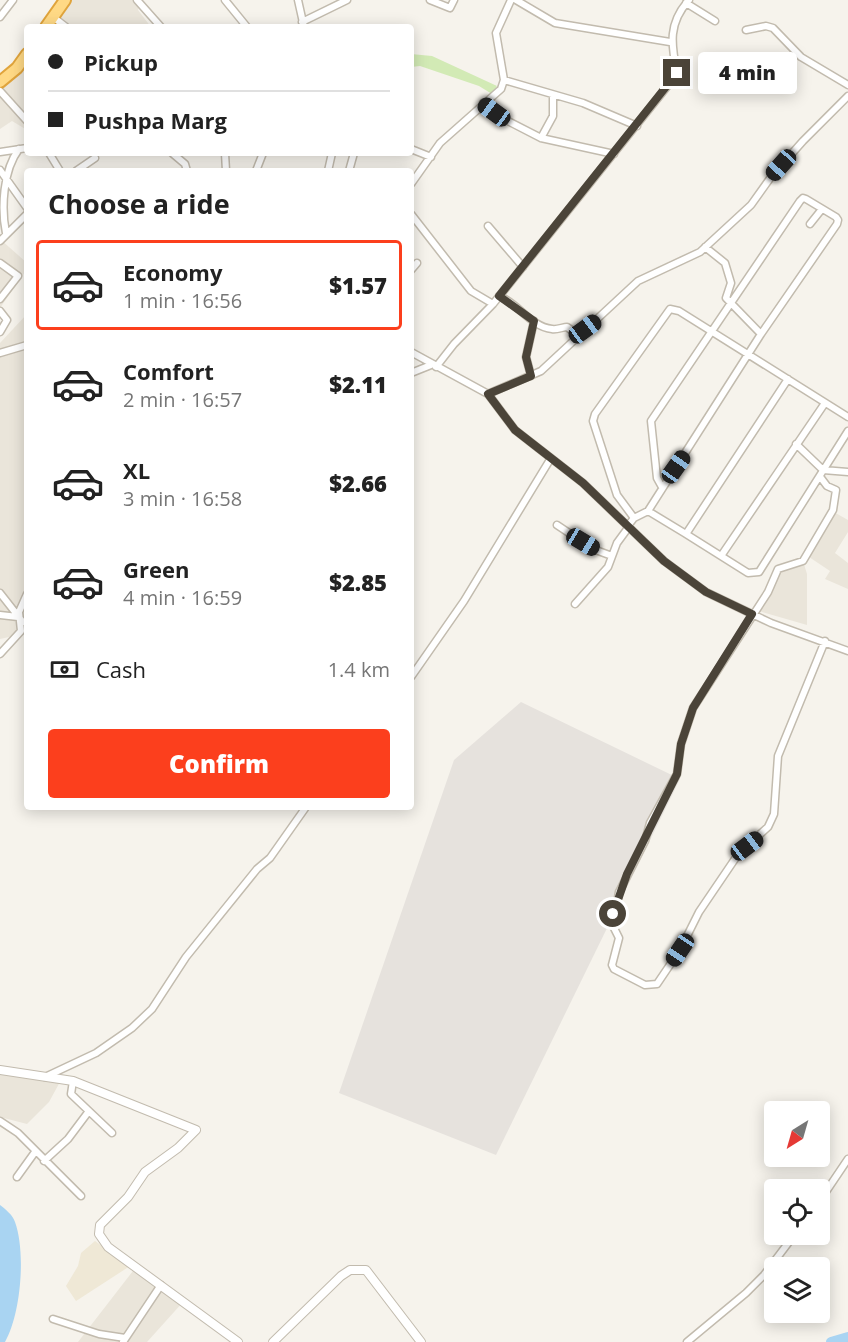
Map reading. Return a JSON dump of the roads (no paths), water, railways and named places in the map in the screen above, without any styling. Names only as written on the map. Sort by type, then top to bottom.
[{"type":"highway","points":[[48,24],[65,0]]},
{"type":"highway","points":[[0,82],[24,58]]},
{"type":"street","points":[[0,17],[13,0]]},
{"type":"street","points":[[136,0],[157,24]]},
{"type":"street","points":[[225,0],[245,24]]},
{"type":"street","points":[[298,0],[303,24]]},
{"type":"street","points":[[305,24],[347,0]]},
{"type":"street","points":[[430,0],[450,8],[454,0]]},
{"type":"street","points":[[414,180],[440,144],[483,103],[498,93],[504,80],[496,33],[513,0],[555,23],[670,42]]},
{"type":"street","points":[[414,372],[434,366],[493,304],[677,73],[670,42],[675,20],[688,2],[715,21]]},
{"type":"street","points":[[53,17],[62,24]]},
{"type":"street","points":[[746,30],[766,26],[773,28],[801,57],[848,86]]},
{"type":"street","points":[[504,80],[583,103],[637,126]]},
{"type":"street","points":[[0,91],[24,118]]},
{"type":"street","points":[[541,138],[553,116],[553,95]]},
{"type":"street","points":[[488,394],[541,371],[638,281],[658,270],[684,261],[705,247],[751,205],[771,177],[803,141],[848,96]]},
{"type":"street","points":[[483,103],[506,120],[541,138],[614,154]]},
{"type":"street","points":[[0,152],[24,148]]},
{"type":"street","points":[[6,233],[3,205],[10,165],[19,149]]},
{"type":"street","points":[[414,150],[431,157]]},
{"type":"street","points":[[176,156],[186,168]]},
{"type":"street","points":[[81,168],[95,159]]},
{"type":"street","points":[[0,170],[24,204]]},
{"type":"street","points":[[575,604],[608,567],[621,535],[634,518],[648,511],[760,334],[837,224],[836,217],[822,208],[803,198],[651,421],[657,478],[662,487]]},
{"type":"street","points":[[810,224],[822,208]]},
{"type":"street","points":[[0,241],[24,217]]},
{"type":"street","points":[[414,218],[471,291],[493,304]]},
{"type":"street","points":[[488,226],[523,267]]},
{"type":"street","points":[[705,247],[725,263],[730,283],[725,295],[730,304],[760,334]]},
{"type":"street","points":[[0,263],[18,276],[0,299]]},
{"type":"street","points":[[414,266],[417,263]]},
{"type":"street","points":[[499,296],[534,321],[552,329],[567,327],[578,335]]},
{"type":"street","points":[[634,518],[617,495],[593,421],[595,414],[670,309],[679,310],[748,356],[848,417]]},
{"type":"street","points":[[0,311],[6,320],[0,332]]},
{"type":"street","points":[[531,376],[526,357],[534,321]]},
{"type":"street","points":[[0,353],[24,346]]},
{"type":"street","points":[[414,354],[488,394],[505,420],[583,483],[664,561],[706,592],[752,614],[848,651]]},
{"type":"street","points":[[686,534],[788,379]]},
{"type":"street","points":[[722,556],[825,403]]},
{"type":"street","points":[[648,511],[748,573],[759,572],[848,431]]},
{"type":"street","points":[[796,444],[823,470],[848,471]]},
{"type":"street","points":[[414,673],[464,601],[551,458]]},
{"type":"street","points":[[820,478],[827,486],[836,490],[833,510],[803,561],[778,569],[768,592],[693,708],[681,744],[677,774],[650,823],[645,841],[620,892],[613,914],[613,926],[619,938],[612,964],[614,969],[645,985],[657,984],[680,950],[699,912],[739,853],[768,828],[774,814],[778,756],[825,641]]},
{"type":"street","points":[[557,525],[593,549],[612,556]]},
{"type":"street","points":[[0,593],[23,620]]},
{"type":"street","points":[[0,654],[21,632],[23,620],[20,612],[24,602]]},
{"type":"street","points":[[0,615],[23,620]]},
{"type":"street","points":[[43,1077],[96,1053],[132,1028],[152,1009],[186,957],[257,869],[270,858],[304,810]]},
{"type":"street","points":[[0,1070],[73,1081],[196,1130],[178,1148],[151,1166],[99,1229],[104,1243],[236,1342]]},
{"type":"street","points":[[73,1081],[70,1092],[112,1133]]},
{"type":"street","points":[[44,1161],[68,1139],[89,1112]]},
{"type":"street","points":[[0,1121],[18,1133],[81,1196]]},
{"type":"street","points":[[17,1177],[35,1152]]},
{"type":"street","points":[[830,1186],[848,1160]]},
{"type":"street","points":[[687,1342],[752,1287],[786,1245]]},
{"type":"street","points":[[273,1342],[341,1276],[357,1268],[366,1270],[421,1342]]},
{"type":"street","points":[[53,1319],[124,1340],[161,1285]]},
{"type":"water","points":[[0,1205],[14,1219],[21,1266],[15,1316],[5,1342],[0,1342]]},
{"type":"waterway","points":[[831,1342],[848,1337]]}]
